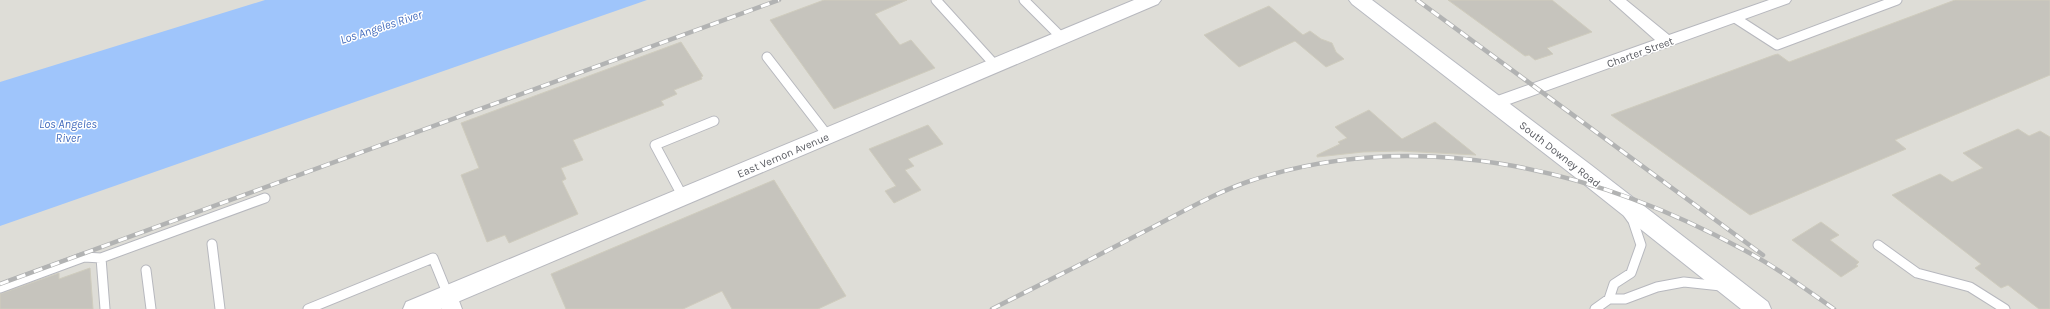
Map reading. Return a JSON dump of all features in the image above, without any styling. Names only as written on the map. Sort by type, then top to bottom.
[{"type":"street","name":"East Vernon Avenue","points":[[415,309],[450,302],[683,196],[1151,0]]},
{"type":"street","name":"South Downey Road","points":[[1359,0],[1495,103],[1759,309]]},
{"type":"street","points":[[1617,0],[1667,42]]},
{"type":"street","name":"Charter Street","points":[[1495,103],[1784,0]]},
{"type":"lane","points":[[936,0],[996,65]]},
{"type":"lane","points":[[1024,0],[1062,38]]},
{"type":"lane","points":[[1735,18],[1777,45],[1897,0]]},
{"type":"lane","points":[[767,57],[828,136]]},
{"type":"lane","points":[[683,196],[655,145],[714,121]]},
{"type":"lane","points":[[0,288],[84,257],[101,258],[265,198]]},
{"type":"lane","points":[[1599,308],[1609,299],[1614,284],[1631,273],[1641,245],[1633,221],[1619,199]]},
{"type":"lane","points":[[212,244],[220,309]]},
{"type":"lane","points":[[1878,246],[1917,273],[1970,286],[2005,309]]},
{"type":"lane","points":[[101,258],[105,309]]},
{"type":"lane","points":[[308,309],[433,258],[450,302]]},
{"type":"lane","points":[[146,270],[151,309]]},
{"type":"lane","points":[[1609,299],[1625,299],[1657,287],[1684,282],[1729,286]]},
{"type":"shaded area","points":[[0,0],[2050,0],[2050,309],[0,309]]},
{"type":"water","name":"Los Angeles River","points":[[265,0],[647,0],[0,226],[0,82]]},
{"type":"building","points":[[824,0],[907,0],[875,14],[900,45],[911,40],[935,68],[834,109],[770,20]]},
{"type":"building","points":[[1448,0],[1552,0],[1592,32],[1547,48],[1553,54],[1535,60],[1529,55],[1525,56]]},
{"type":"building","points":[[1955,0],[2050,0],[2050,75],[1895,140],[1906,149],[1750,215],[1611,115],[1774,55],[1778,54],[1789,62]]},
{"type":"building","points":[[1269,6],[1303,35],[1310,31],[1321,39],[1332,43],[1336,52],[1344,59],[1326,67],[1295,41],[1239,67],[1204,35]]},
{"type":"building","points":[[681,42],[703,76],[701,77],[702,79],[674,90],[677,94],[661,101],[664,105],[573,140],[583,160],[561,168],[566,179],[562,181],[578,214],[509,243],[505,235],[487,242],[461,175],[479,168],[461,123]]},
{"type":"building","points":[[1369,110],[1402,139],[1435,122],[1476,155],[1400,151],[1363,152],[1317,157],[1317,155],[1340,144],[1338,142],[1347,138],[1335,127]]},
{"type":"building","points":[[928,125],[943,144],[908,159],[914,166],[905,170],[921,190],[894,203],[885,191],[896,186],[869,149]]},
{"type":"building","points":[[2018,129],[2029,136],[2040,131],[2050,137],[2050,309],[2039,309],[2008,285],[2001,288],[1975,268],[1981,264],[1892,195],[1940,174],[1952,182],[1983,168],[1963,153]]},
{"type":"building","points":[[774,180],[846,296],[818,309],[732,309],[722,291],[683,309],[566,309],[551,274]]},
{"type":"building","points":[[1821,222],[1839,235],[1830,240],[1859,262],[1856,265],[1858,266],[1841,277],[1792,240]]},
{"type":"building","points":[[90,268],[93,309],[0,309],[0,294],[59,273],[59,279]]},
{"type":"railway","points":[[0,284],[779,0]]},
{"type":"railway","points":[[1417,0],[1763,255]]},
{"type":"railway","points":[[992,309],[1226,190],[1250,181],[1313,165],[1376,157],[1439,157],[1502,164],[1565,177],[1626,196],[1685,221],[1742,249],[1778,270],[1834,309]]}]
